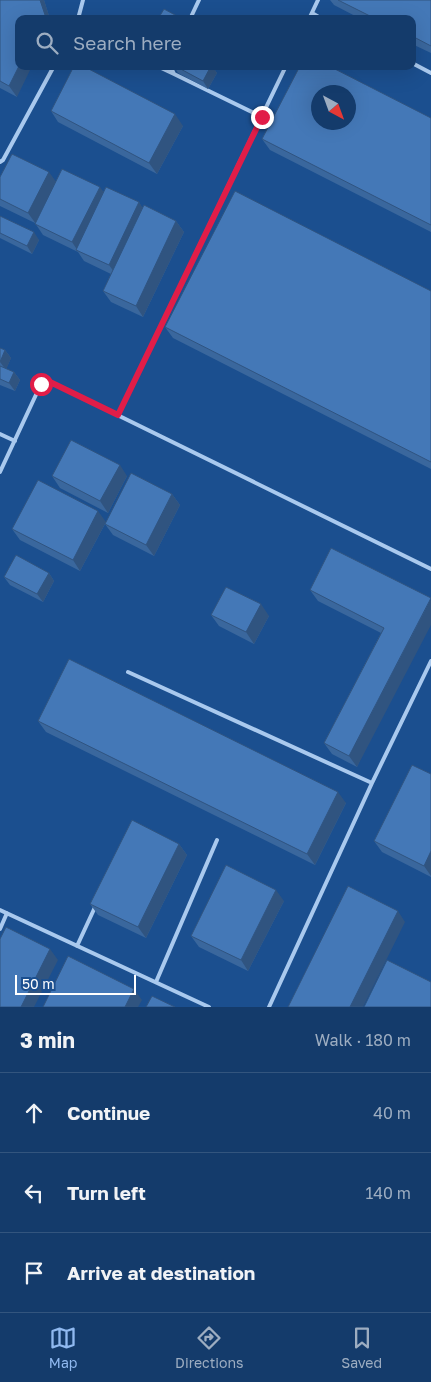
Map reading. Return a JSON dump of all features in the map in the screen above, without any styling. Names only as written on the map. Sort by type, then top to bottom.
[{"type":"lane","points":[[79,15],[83,0]]},
{"type":"lane","points":[[192,15],[199,0]]},
{"type":"lane","points":[[312,14],[318,0]]},
{"type":"lane","points":[[416,66],[431,73]]},
{"type":"lane","points":[[0,162],[3,160],[52,70]]},
{"type":"lane","points":[[166,70],[262,117]]},
{"type":"lane","points":[[172,70],[174,74]]},
{"type":"lane","points":[[118,415],[284,70]]},
{"type":"lane","points":[[0,472],[41,384],[44,381],[48,381],[431,569]]},
{"type":"lane","points":[[0,434],[14,441]]},
{"type":"lane","points":[[269,1007],[372,783],[431,661]]},
{"type":"lane","points":[[128,672],[372,783]]},
{"type":"lane","points":[[156,982],[217,840]]},
{"type":"lane","points":[[77,946],[98,902]]},
{"type":"lane","points":[[0,910],[209,1007]]},
{"type":"lane","points":[[0,929],[7,913]]},
{"type":"building","points":[[0,0],[40,0],[45,15],[15,15],[15,70],[17,70],[9,86],[0,81]]},
{"type":"building","points":[[338,0],[431,0],[431,46],[416,38],[416,15],[368,15]]},
{"type":"building","points":[[164,9],[175,15],[160,15]]},
{"type":"building","points":[[72,70],[91,70],[175,114],[149,163],[51,111]]},
{"type":"building","points":[[182,70],[209,70],[203,81]]},
{"type":"building","points":[[298,70],[337,70],[431,118],[431,225],[262,139]]},
{"type":"building","points":[[12,154],[49,172],[28,213],[0,199],[0,177]]},
{"type":"building","points":[[62,169],[100,187],[72,242],[35,224]]},
{"type":"building","points":[[106,187],[139,202],[109,265],[76,250]]},
{"type":"building","points":[[235,191],[431,291],[431,462],[165,327]]},
{"type":"building","points":[[144,205],[176,221],[136,306],[103,291]]},
{"type":"building","points":[[0,216],[34,232],[27,246],[0,233]]},
{"type":"building","points":[[0,348],[5,350],[0,362]]},
{"type":"building","points":[[0,366],[14,372],[9,383],[0,379]]},
{"type":"building","points":[[71,440],[120,465],[100,501],[52,476]]},
{"type":"building","points":[[131,473],[172,494],[146,545],[105,524]]},
{"type":"building","points":[[38,480],[98,511],[73,560],[12,529]]},
{"type":"building","points":[[331,548],[431,598],[349,756],[324,743],[384,628],[310,590]]},
{"type":"building","points":[[16,555],[49,573],[37,594],[4,577]]},
{"type":"building","points":[[226,587],[261,604],[246,632],[211,615]]},
{"type":"building","points":[[69,659],[338,792],[307,854],[38,721]]},
{"type":"building","points":[[412,765],[431,774],[431,851],[424,866],[374,841]]},
{"type":"building","points":[[132,820],[179,844],[138,927],[90,904]]},
{"type":"building","points":[[226,865],[276,890],[241,960],[191,936]]},
{"type":"building","points":[[348,886],[398,911],[350,1007],[288,1007]]},
{"type":"building","points":[[6,927],[50,949],[21,1007],[0,1007],[0,939]]},
{"type":"building","points":[[68,956],[134,989],[125,1007],[43,1007]]},
{"type":"building","points":[[387,960],[431,982],[431,1007],[364,1007]]},
{"type":"building","points":[[152,996],[175,1007],[146,1007]]},
{"type":"route","points":[[41,384],[44,381],[48,381],[118,415],[262,117]]}]
